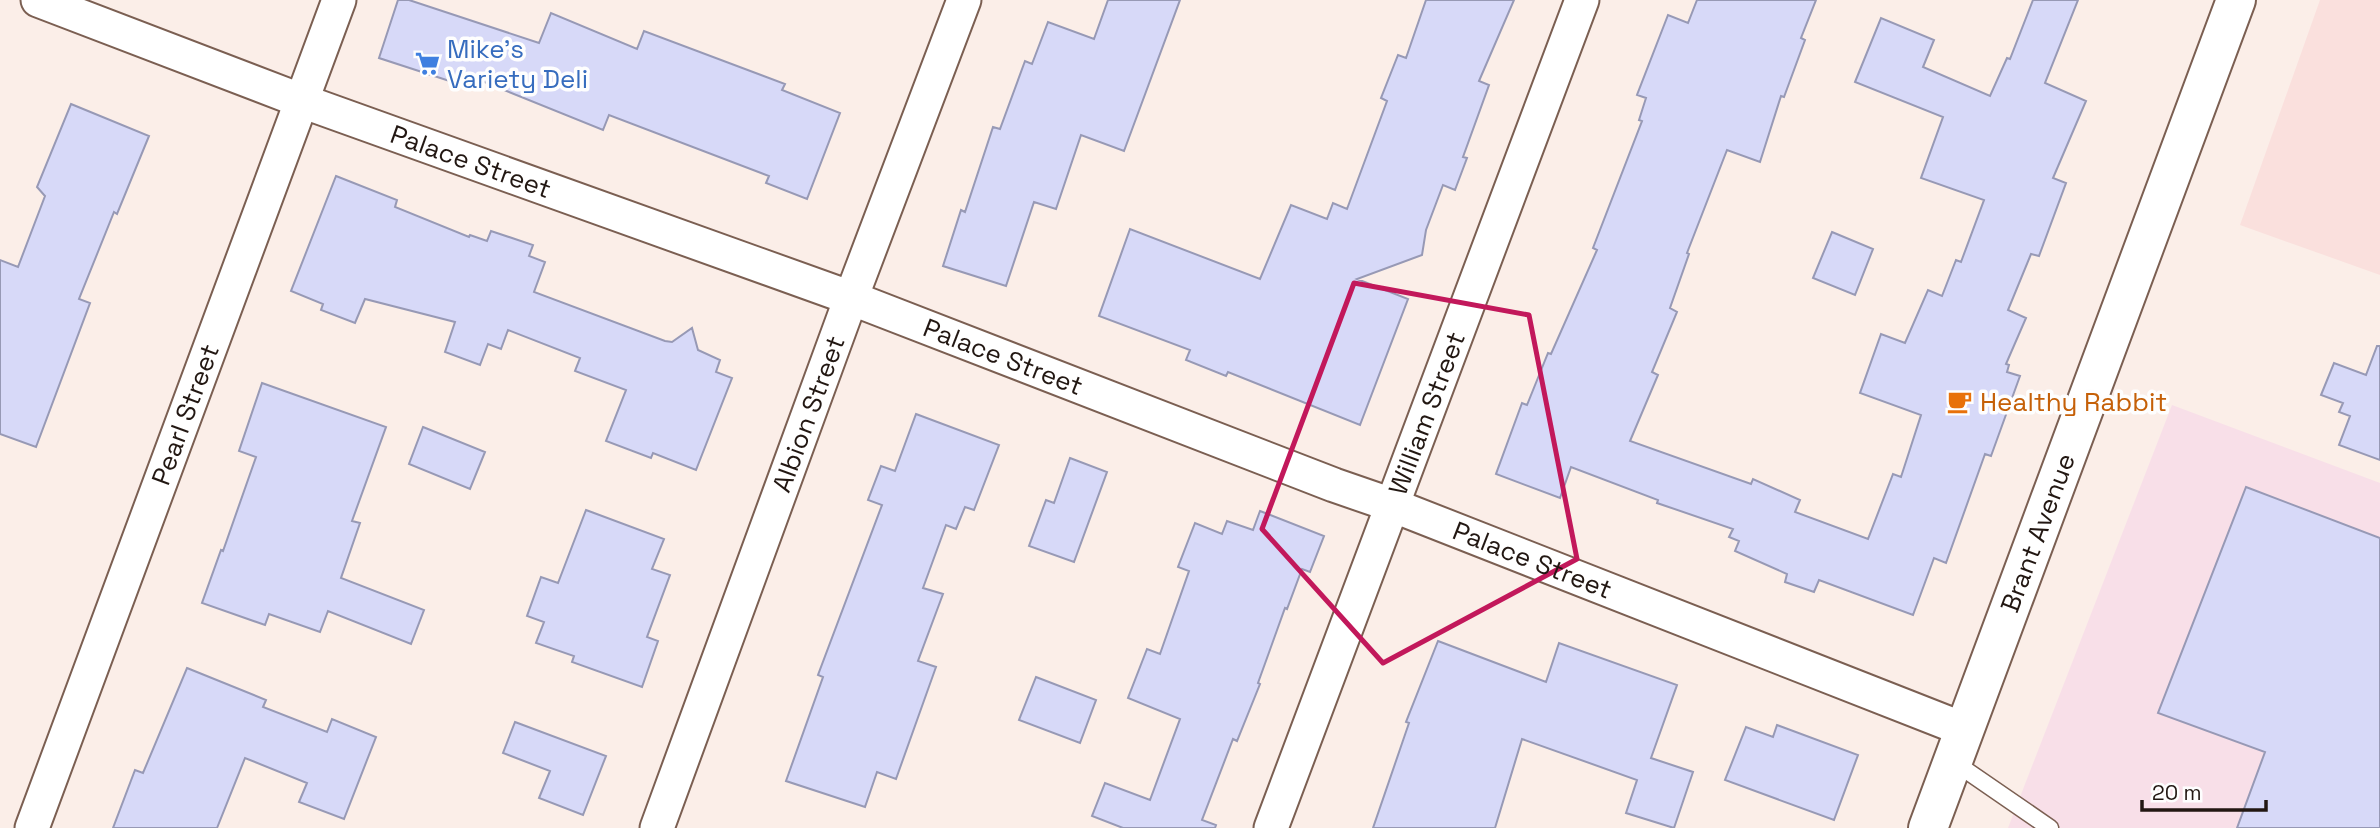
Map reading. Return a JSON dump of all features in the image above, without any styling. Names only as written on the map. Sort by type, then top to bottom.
[{"type":"main road","name":"Brant Avenue","points":[[1928,828],[2236,0]]},
{"type":"street","name":"Palace Street","points":[[38,0],[302,101],[850,298],[1392,505],[1957,745]]},
{"type":"street","name":"Pearl Street","points":[[32,828],[339,0]]},
{"type":"street","name":"Albion Street","points":[[657,828],[850,298],[964,0]]},
{"type":"street","name":"William Street","points":[[1271,828],[1583,0]]},
{"type":"lane","points":[[1957,745],[2050,828]]},
{"type":"highlighted area","points":[[1354,283],[1529,315],[1577,559],[1383,663],[1262,529]]},
{"type":"shaded area","points":[[2320,0],[2380,0],[2380,275],[2240,225]]},
{"type":"shaded area","points":[[2172,405],[2380,483],[2380,828],[2008,828]]},
{"type":"building","points":[[398,0],[409,0],[539,43],[551,13],[637,49],[644,31],[785,84],[782,90],[840,113],[807,199],[766,183],[769,176],[609,115],[603,130],[477,79],[474,89],[379,58]]},
{"type":"building","points":[[1108,0],[1180,0],[1124,151],[1081,135],[1056,209],[1034,202],[1006,286],[943,266],[961,210],[965,212],[993,127],[1000,129],[1025,61],[1032,64],[1048,22],[1094,39]]},
{"type":"building","points":[[1426,0],[1514,0],[1479,81],[1489,85],[1463,157],[1467,158],[1455,190],[1443,185],[1426,230],[1422,255],[1357,279],[1408,299],[1360,425],[1228,372],[1226,376],[1186,360],[1190,350],[1099,316],[1130,229],[1260,279],[1291,205],[1327,219],[1333,203],[1347,209],[1387,101],[1381,98],[1398,55],[1406,58]]},
{"type":"building","points":[[1697,0],[1816,0],[1801,38],[1805,40],[1784,97],[1781,96],[1760,162],[1727,150],[1687,253],[1689,254],[1670,308],[1677,312],[1652,372],[1658,375],[1630,441],[1751,484],[1753,479],[1800,500],[1795,512],[1868,539],[1893,474],[1901,477],[1921,415],[1860,393],[1881,334],[1905,343],[1928,290],[1942,296],[1956,260],[1961,262],[1984,200],[1921,178],[1943,117],[1855,82],[1881,18],[1934,40],[1923,67],[1990,96],[2007,58],[2010,59],[2033,0],[2078,0],[2045,83],[2086,101],[2053,178],[2066,183],[2039,256],[2031,254],[2008,310],[2026,318],[2006,364],[2009,365],[2007,372],[2020,376],[1991,456],[1985,454],[1946,563],[1934,558],[1913,615],[1819,580],[1814,592],[1785,582],[1787,574],[1735,551],[1739,541],[1729,537],[1733,529],[1657,503],[1658,500],[1571,467],[1560,498],[1496,474],[1522,403],[1527,405],[1548,353],[1551,354],[1597,250],[1593,248],[1642,121],[1639,120],[1646,98],[1637,95],[1668,15],[1688,23]]},
{"type":"building","points":[[71,104],[149,136],[117,214],[114,212],[79,299],[90,303],[36,447],[0,434],[0,260],[18,267],[45,196],[37,187]]},
{"type":"building","points":[[336,176],[397,200],[395,207],[469,237],[470,235],[487,241],[491,231],[533,245],[529,256],[545,262],[534,292],[665,341],[672,342],[692,328],[698,350],[720,360],[716,372],[732,378],[696,470],[653,453],[651,458],[606,441],[626,390],[575,371],[580,358],[508,330],[501,349],[488,344],[480,365],[445,352],[455,322],[365,299],[355,323],[321,310],[323,304],[291,291]]},
{"type":"building","points":[[1832,232],[1873,249],[1855,295],[1813,278]]},
{"type":"building","points":[[2377,346],[2380,346],[2380,460],[2339,445],[2350,416],[2339,412],[2343,403],[2321,395],[2334,363],[2366,375]]},
{"type":"building","points":[[262,383],[386,427],[352,521],[360,523],[341,578],[424,610],[411,644],[328,611],[320,632],[269,614],[265,625],[202,603],[256,457],[239,451]]},
{"type":"building","points":[[916,414],[999,445],[974,510],[965,507],[956,529],[946,525],[923,588],[943,594],[918,661],[936,667],[896,779],[877,772],[865,807],[786,781],[823,677],[818,675],[882,505],[868,500],[881,466],[895,471]]},
{"type":"building","points":[[423,427],[485,452],[470,489],[409,464]]},
{"type":"building","points":[[1070,458],[1107,472],[1074,562],[1029,546],[1046,500],[1054,503]]},
{"type":"building","points":[[2246,487],[2380,538],[2380,828],[2237,828],[2265,752],[2158,713]]},
{"type":"building","points":[[586,510],[664,539],[652,569],[670,575],[647,637],[658,641],[642,687],[572,662],[574,656],[536,643],[544,622],[527,616],[541,577],[558,583]]},
{"type":"building","points":[[1260,511],[1324,536],[1310,572],[1302,569],[1287,609],[1285,608],[1258,683],[1260,684],[1237,741],[1233,739],[1202,820],[1216,825],[1215,828],[1123,828],[1092,816],[1105,783],[1150,800],[1180,719],[1128,698],[1147,649],[1160,654],[1189,571],[1178,567],[1195,523],[1222,534],[1227,521],[1253,530]]},
{"type":"building","points":[[1438,641],[1546,682],[1559,643],[1677,685],[1651,758],[1693,772],[1674,828],[1626,813],[1637,780],[1522,739],[1495,828],[1373,828],[1409,723],[1406,722]]},
{"type":"building","points":[[187,668],[266,700],[263,707],[327,732],[332,719],[376,737],[344,819],[299,802],[307,783],[245,758],[217,828],[113,828],[135,770],[143,773]]},
{"type":"building","points":[[1036,677],[1096,700],[1080,743],[1019,720]]},
{"type":"building","points":[[515,722],[606,756],[583,815],[539,798],[550,771],[503,753]]},
{"type":"building","points":[[1777,725],[1858,755],[1834,820],[1725,780],[1746,727],[1773,737]]},
{"type":"place","name":"Mike's Variety Deli","points":[[427,64]]},
{"type":"place","name":"Healthy Rabbit","points":[[1960,402]]}]
